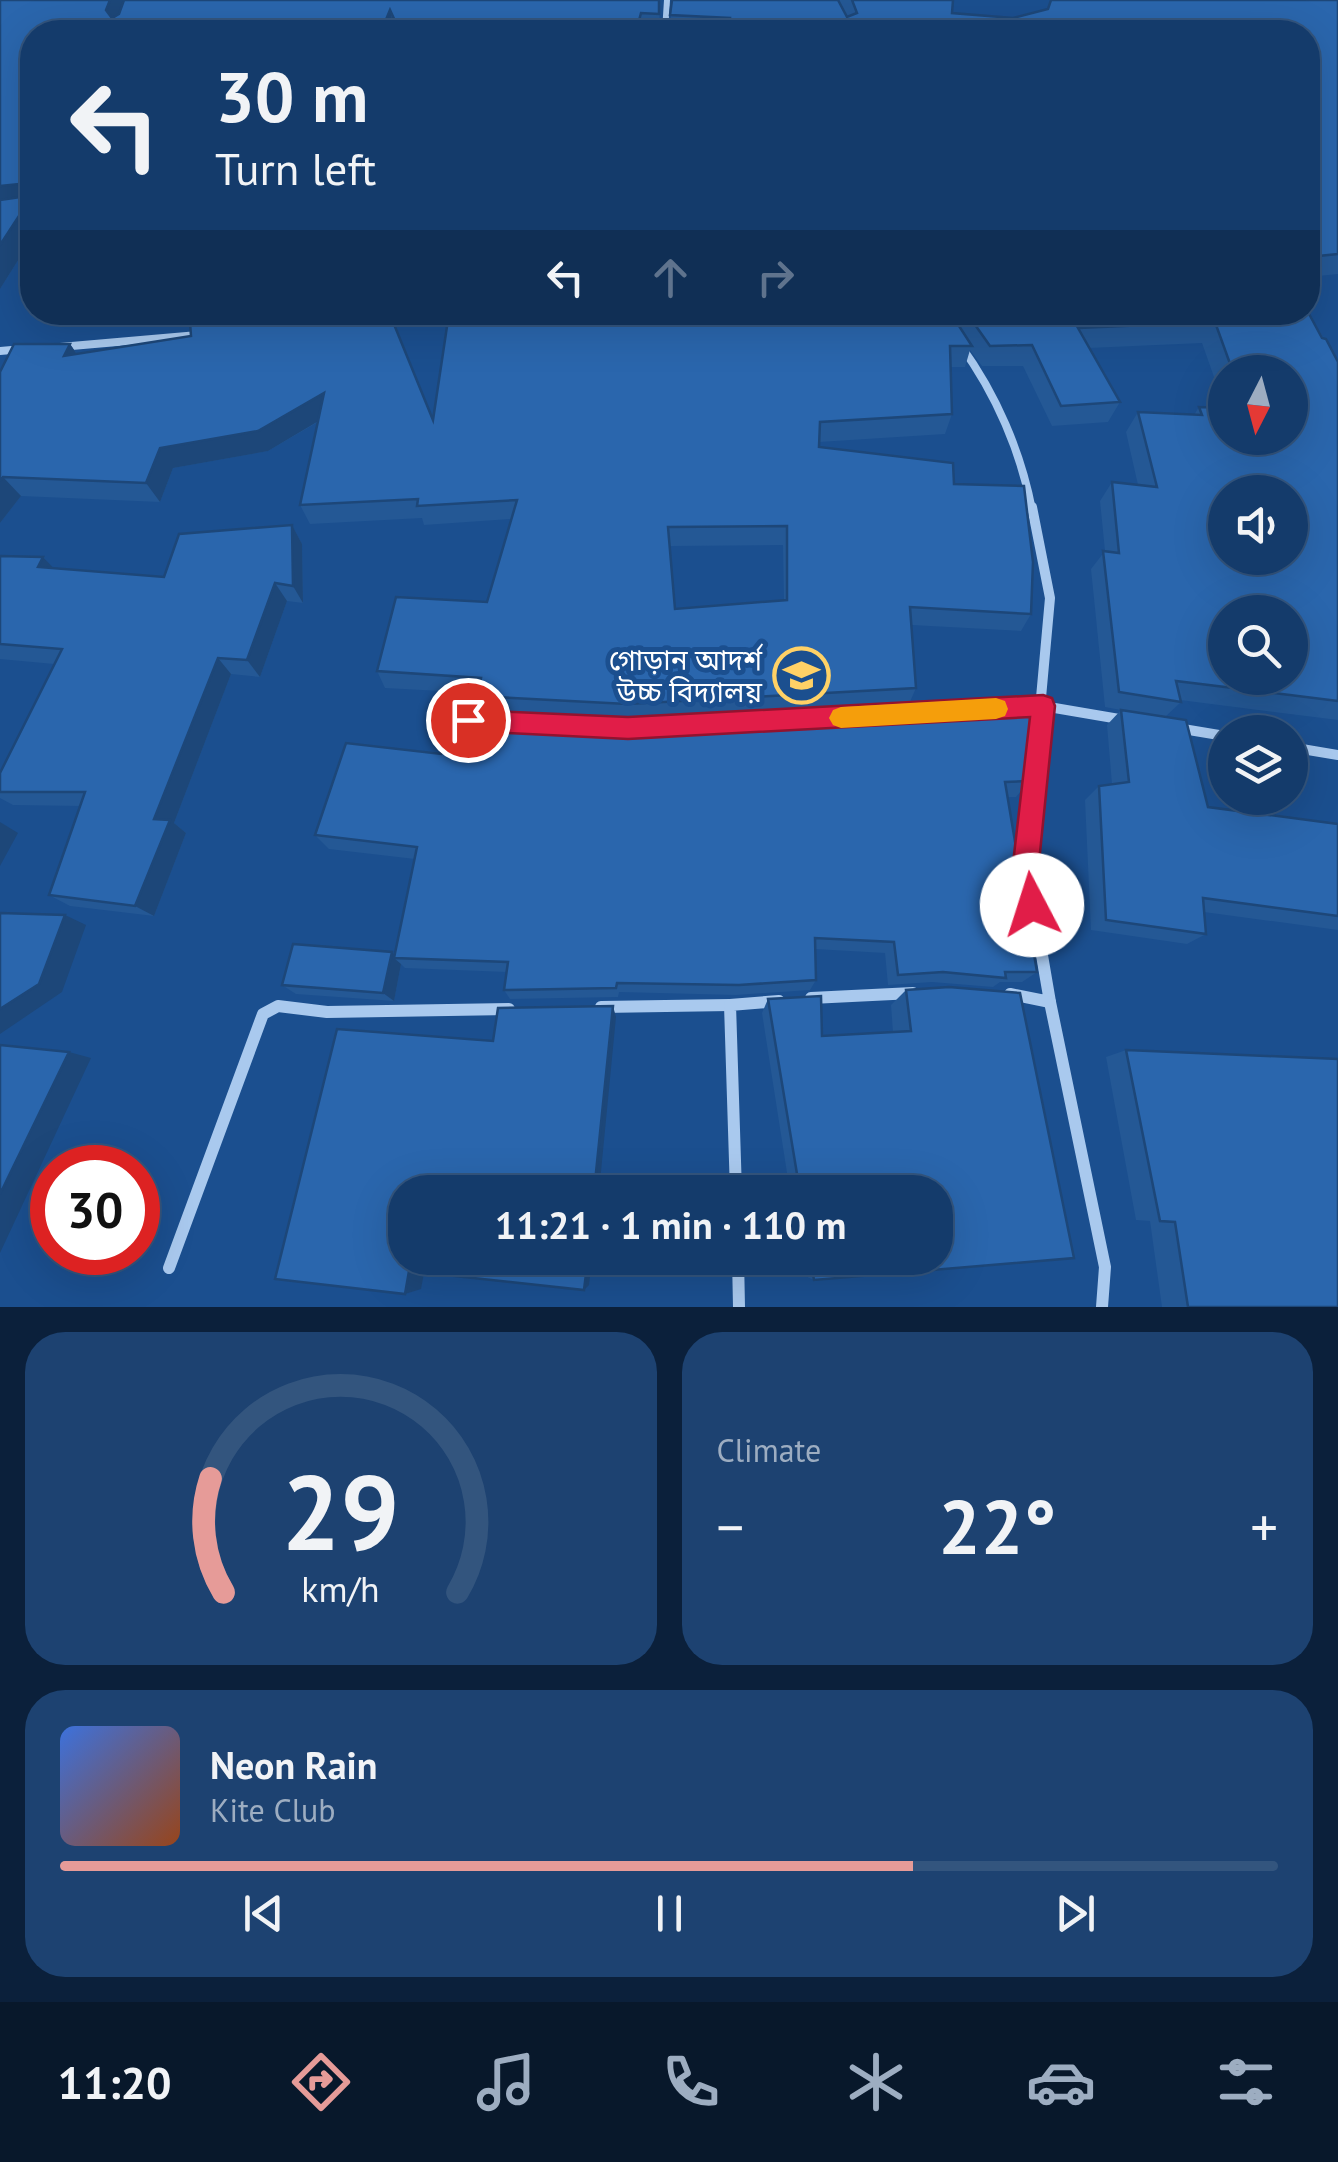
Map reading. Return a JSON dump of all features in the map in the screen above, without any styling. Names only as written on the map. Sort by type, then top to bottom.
[{"type":"street","points":[[54,347],[213,334]]},
{"type":"street","points":[[956,340],[976,366],[1023,463],[1050,598],[1025,872],[1105,1267],[1102,1307]]},
{"type":"street","points":[[0,351],[36,348]]},
{"type":"street","points":[[1006,708],[1043,706],[1134,721]]},
{"type":"street","points":[[894,715],[988,709]]},
{"type":"street","points":[[1170,727],[1208,733]]},
{"type":"street","points":[[1308,750],[1338,755]]},
{"type":"street","points":[[576,1008],[730,1005],[868,993],[925,993]]},
{"type":"street","points":[[1002,993],[1050,1002]]},
{"type":"street","points":[[730,1005],[735,1175]]},
{"type":"street","points":[[169,1268],[262,1014],[278,1006],[327,1012],[519,1008]]},
{"type":"street","points":[[738,1275],[739,1307]]},
{"type":"building","points":[[0,0],[110,0],[106,10],[112,18],[119,14],[124,0],[659,0],[659,14],[641,13],[639,20],[395,20],[390,10],[386,20],[20,20],[20,185],[0,186]]},
{"type":"building","points":[[672,0],[838,0],[847,17],[857,13],[852,0],[953,0],[952,13],[1013,18],[1048,9],[1051,0],[1338,0],[1338,254],[1320,256],[1320,20],[730,20],[670,15]]},
{"type":"building","points":[[20,197],[20,214],[0,245],[0,200]]},
{"type":"building","points":[[190,325],[394,325],[433,420],[447,325],[958,325],[972,346],[950,346],[952,414],[820,422],[819,447],[953,463],[954,484],[1024,486],[1033,562],[1031,614],[910,607],[916,688],[627,704],[477,696],[481,678],[377,671],[396,597],[487,602],[517,500],[417,506],[418,499],[300,505],[324,393],[258,431],[160,448],[146,483],[3,477],[0,481],[0,372],[14,344],[70,344],[64,356],[191,336]],"holes":[[[787,526],[787,600],[675,609],[668,527]]]},
{"type":"building","points":[[975,325],[1146,325],[1078,328],[1120,402],[1061,406],[1032,345],[990,346]]},
{"type":"building","points":[[1216,325],[1315,325],[1338,362],[1338,701],[1289,695],[1308,695],[1308,595],[1208,595],[1208,685],[1176,681],[1181,702],[1119,692],[1103,551],[1119,553],[1112,482],[1157,487],[1138,412],[1202,415],[1199,407],[1208,407],[1208,455],[1308,455],[1308,355],[1227,355]]},
{"type":"building","points":[[292,525],[293,586],[275,583],[247,660],[218,658],[154,819],[170,820],[135,906],[49,895],[85,792],[0,792],[0,773],[62,649],[0,644],[0,556],[43,557],[38,567],[164,577],[179,534]]},
{"type":"building","points":[[919,704],[920,714],[1031,706],[1029,781],[1005,782],[1037,972],[1005,972],[1006,978],[943,972],[898,975],[894,942],[815,938],[816,980],[739,985],[617,983],[616,988],[504,990],[508,962],[394,958],[417,847],[315,835],[346,743],[441,754],[443,747],[465,748],[472,712],[627,719]]},
{"type":"building","points":[[1121,710],[1186,720],[1208,815],[1269,815],[1338,824],[1338,916],[1203,898],[1206,934],[1106,920],[1099,786],[1129,782]]},
{"type":"building","points":[[0,913],[65,915],[39,984],[0,1009]]},
{"type":"building","points":[[293,944],[392,952],[383,993],[282,985]]},
{"type":"building","points":[[949,987],[1020,993],[1074,1258],[953,1268],[953,1175],[797,1175],[768,999],[821,996],[822,1036],[911,1031],[906,990]]},
{"type":"building","points":[[613,1006],[596,1175],[388,1175],[388,1275],[408,1275],[405,1294],[275,1279],[337,1029],[493,1041],[498,1008]]},
{"type":"building","points":[[0,1045],[69,1052],[0,1194]]},
{"type":"building","points":[[1126,1050],[1338,1059],[1338,1307],[1188,1307],[1175,1222],[1160,1221]]},
{"type":"building","points":[[446,1275],[586,1275],[584,1290]]},
{"type":"building","points":[[813,1275],[873,1275],[814,1280]]},
{"type":"slow traffic","points":[[841,718],[996,709]]},
{"type":"place","name":"গোড়ান আদর্শ উচ্চ বিদ্যালয়","points":[[801,675]]},
{"type":"route","points":[[468,720],[628,728],[1043,706],[1025,872],[1032,905]]}]
